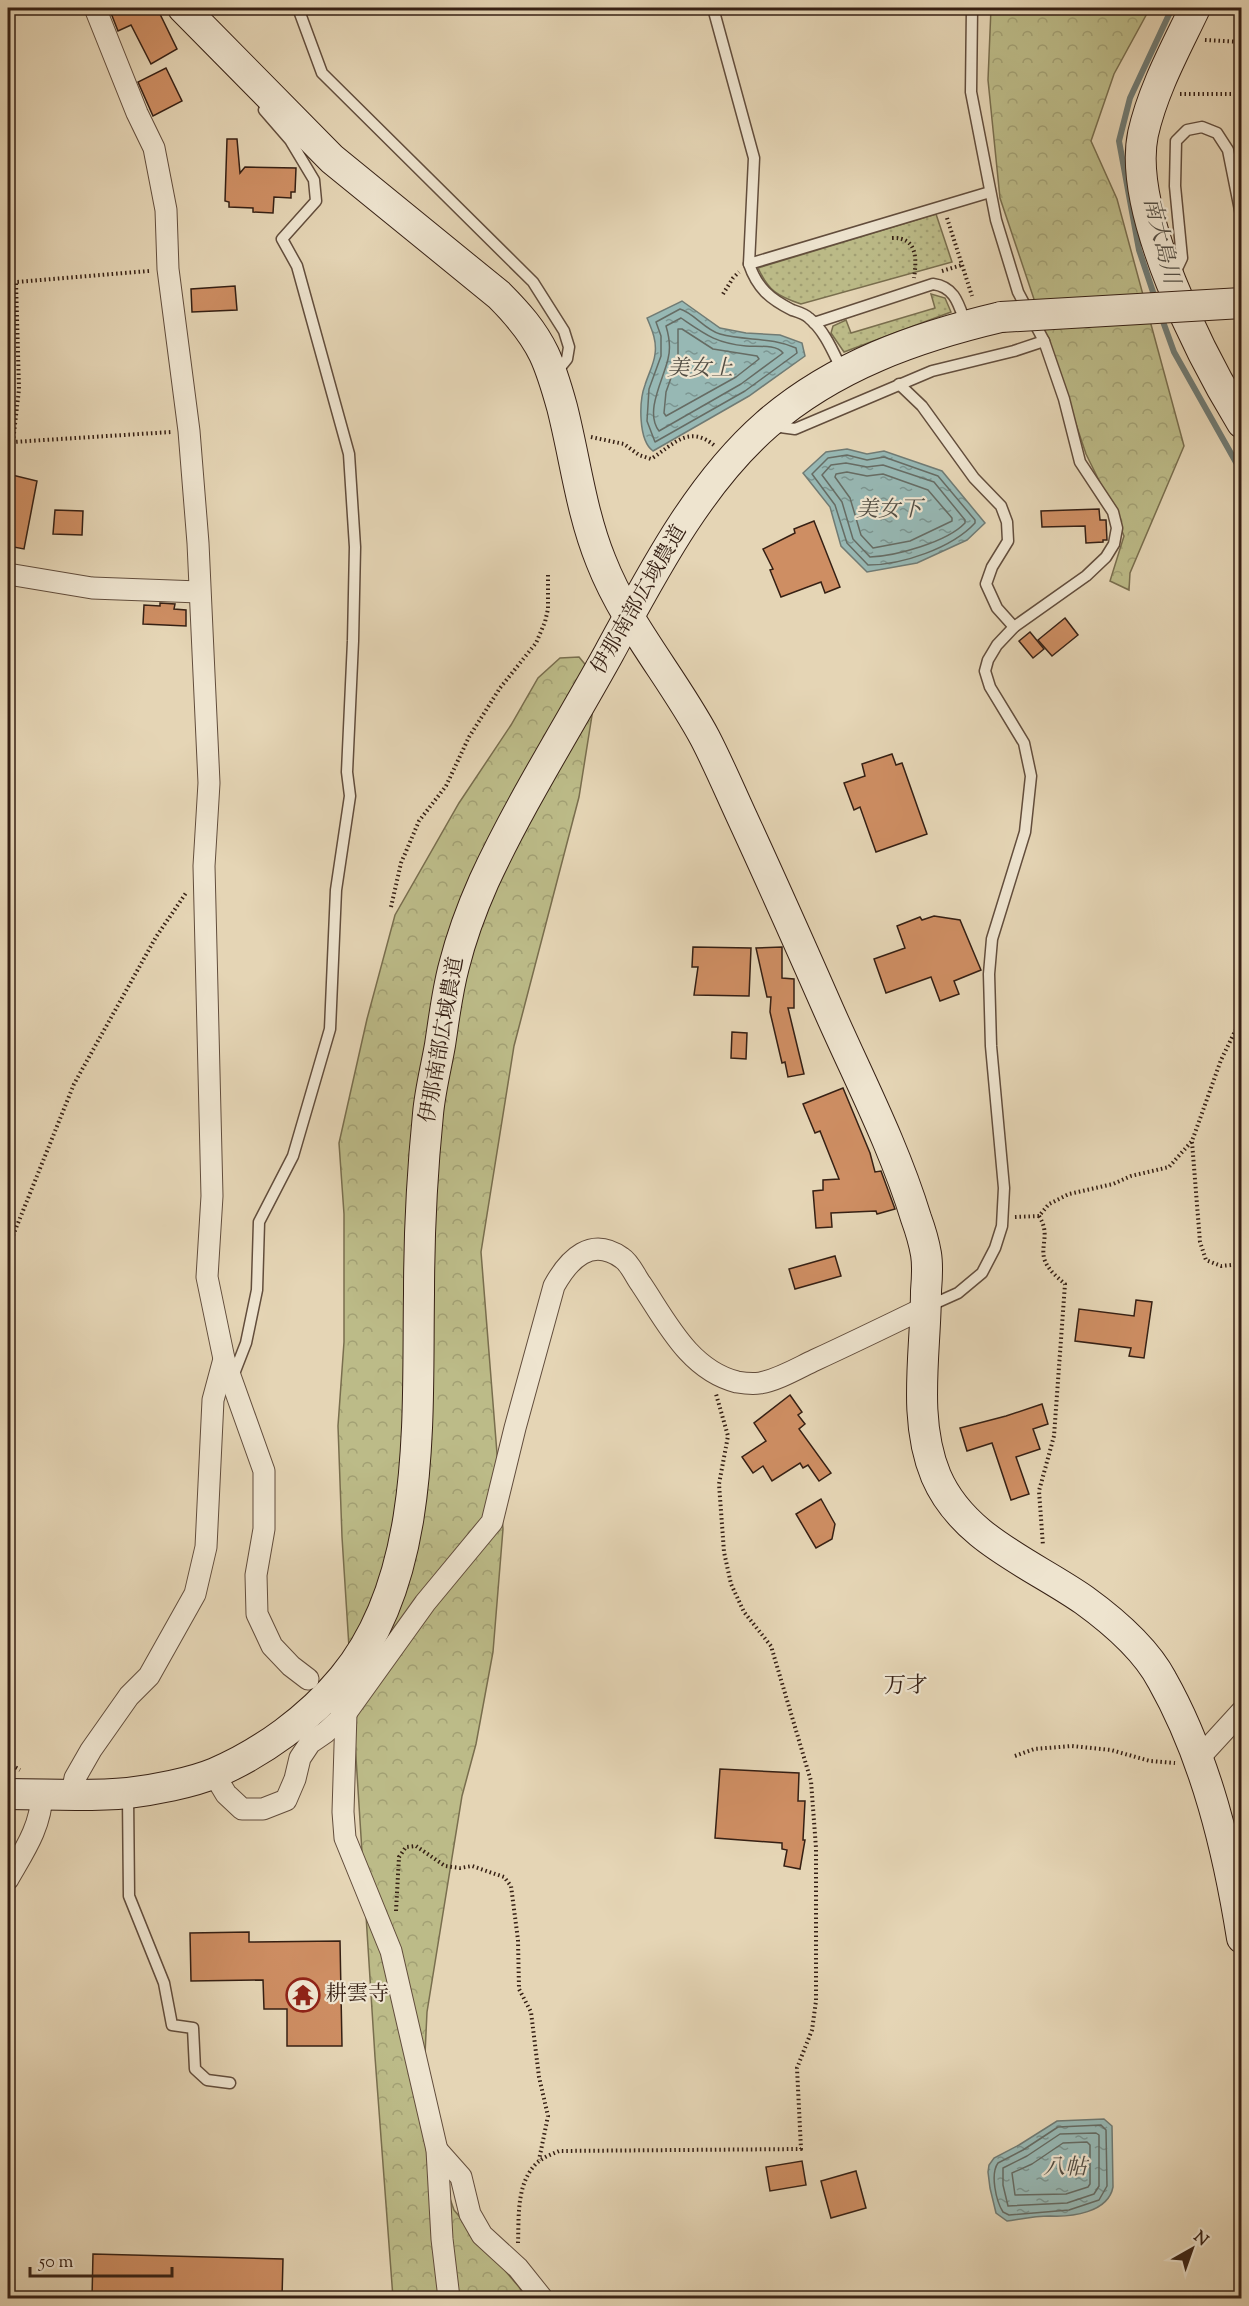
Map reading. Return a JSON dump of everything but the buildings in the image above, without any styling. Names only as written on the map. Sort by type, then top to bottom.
[{"type":"street","points":[[95,8],[137,113],[154,148],[166,210],[168,269],[189,431],[198,543],[209,783],[204,866],[212,1196],[207,1276],[224,1359],[264,1471],[264,1529],[256,1575],[257,1614],[272,1646],[291,1666],[308,1679]]},
{"type":"street","points":[[183,8],[253,91],[332,159],[499,295],[524,320],[544,354],[553,376],[571,442],[589,528],[602,565],[629,616],[704,736],[770,876],[895,1158],[915,1215],[927,1257],[921,1406],[926,1443],[935,1474],[949,1502],[975,1530],[999,1548],[1093,1607],[1114,1624],[1161,1677],[1198,1758],[1224,1847],[1242,1938]]},
{"type":"street","points":[[1196,8],[1156,94],[1143,135],[1140,162],[1143,191],[1157,243],[1171,281],[1199,343],[1242,423]]},
{"type":"street","name":"伊那南部広域農道","points":[[8,1794],[128,1793],[214,1774],[279,1738],[315,1707],[343,1678],[373,1632],[387,1602],[402,1555],[412,1498],[418,1383],[420,1222],[429,1108],[453,967],[482,886],[513,823],[629,616],[691,513],[729,460],[766,424],[843,371],[981,316],[1242,303]]},
{"type":"street","points":[[8,574],[92,588],[199,592]]},
{"type":"street","points":[[214,1774],[226,1794],[242,1809],[264,1809],[286,1800],[295,1779],[300,1758],[310,1743],[326,1732],[492,1522],[554,1286],[563,1270],[574,1258],[593,1249],[606,1249],[624,1259],[682,1344],[698,1363],[738,1382],[760,1383],[784,1374],[926,1307]]},
{"type":"street","points":[[72,1793],[75,1778],[91,1750],[129,1696],[149,1676],[195,1594],[206,1546],[213,1400],[224,1359]]},
{"type":"street","points":[[342,1710],[345,1838],[392,1951],[437,2150],[448,2298]]},
{"type":"street","points":[[1198,1758],[1242,1711]]},
{"type":"street","points":[[8,1879],[34,1833],[42,1812],[42,1794]]},
{"type":"street","points":[[437,2150],[461,2177],[470,2214],[482,2235],[518,2268],[542,2298]]},
{"type":"lane","points":[[298,8],[322,73],[527,274],[544,298],[564,331],[569,347],[567,359],[553,376]]},
{"type":"lane","points":[[712,8],[754,158],[749,264],[753,278],[764,293],[775,302],[807,316],[814,323],[827,340],[843,371]]},
{"type":"lane","points":[[926,1307],[958,1293],[982,1273],[995,1248],[1002,1218],[1004,1188],[992,1057],[989,974],[992,939],[1025,832],[1031,776],[1024,743],[990,687],[985,671],[987,660],[1014,627],[1086,576],[1106,557],[1114,544],[1118,528],[1109,504],[1080,462],[1064,399],[1044,341],[1018,292],[996,220],[971,92],[972,8]]},
{"type":"lane","points":[[232,1380],[246,1343],[257,1290],[258,1222],[293,1156],[330,1029],[336,890],[350,796],[346,772],[355,547],[350,453],[297,266],[282,239],[316,201],[314,180],[290,140],[253,91]]},
{"type":"lane","points":[[1171,281],[1182,258],[1175,186],[1176,141],[1188,130],[1202,127],[1216,133],[1228,150],[1242,220]]},
{"type":"lane","points":[[749,264],[990,192]]},
{"type":"lane","points":[[1242,268],[1242,280]]},
{"type":"lane","points":[[814,323],[933,284],[943,285],[951,290],[981,316]]},
{"type":"lane","points":[[766,424],[795,429],[932,370],[1014,351],[1044,341]]},
{"type":"lane","points":[[899,384],[921,406],[974,478],[1001,506],[1007,522],[1008,541],[992,567],[986,584],[997,608],[1014,627]]},
{"type":"lane","points":[[128,1793],[129,1896],[164,1983],[172,2025],[193,2028],[195,2069],[207,2080],[230,2083]]},
{"type":"path","points":[[1181,38],[1242,42]]},
{"type":"path","points":[[1156,94],[1242,94]]},
{"type":"path","points":[[943,206],[981,316]]},
{"type":"path","points":[[888,238],[902,237],[909,243],[917,260],[914,279]]},
{"type":"path","points":[[723,294],[733,278],[749,264]]},
{"type":"path","points":[[168,269],[16,282],[19,389],[13,442],[189,431]]},
{"type":"path","points":[[588,436],[624,444],[639,455],[651,459],[681,438],[693,435],[704,437],[720,450]]},
{"type":"path","points":[[391,907],[401,863],[419,821],[446,786],[469,737],[500,688],[536,644],[548,609],[548,575]]},
{"type":"path","points":[[8,1248],[74,1084],[156,937],[204,866]]},
{"type":"path","points":[[1002,1218],[1039,1216],[1049,1204],[1070,1194],[1169,1167],[1192,1142],[1221,1060],[1239,1023],[1242,1024]]},
{"type":"path","points":[[1192,1142],[1200,1242],[1206,1260],[1221,1266],[1242,1264]]},
{"type":"path","points":[[1039,1216],[1044,1224],[1044,1258],[1052,1272],[1065,1284],[1054,1436],[1039,1491],[1040,1526],[1046,1576]]},
{"type":"path","points":[[518,2268],[520,2208],[525,2178],[539,2161],[559,2151],[801,2149],[797,2068],[812,2030],[817,1979],[816,1848],[811,1781],[771,1646],[744,1612],[731,1584],[724,1552],[719,1484],[728,1436],[709,1370]]},
{"type":"path","points":[[1015,1756],[1034,1749],[1072,1746],[1111,1750],[1150,1761],[1179,1763],[1198,1758]]},
{"type":"path","points":[[392,1951],[399,1857],[406,1847],[416,1846],[445,1866],[460,1868],[472,1866],[504,1877],[511,1886],[518,1940],[519,1989],[531,2012],[539,2077],[548,2116],[539,2161]]},
{"type":"green space","points":[[991,8],[1150,8],[1114,74],[1091,141],[1117,199],[1184,446],[1130,573],[1129,590],[1110,581],[1124,536],[1086,454],[1000,198],[988,80]]},
{"type":"green space","points":[[936,214],[952,262],[801,304],[775,292],[758,268]]},
{"type":"green space","points":[[931,294],[945,298],[951,312],[844,352],[831,333],[833,326],[846,320],[851,333],[935,308]]},
{"type":"green space","points":[[579,657],[589,669],[593,709],[579,797],[514,1046],[481,1252],[503,1529],[493,1652],[476,1744],[462,1796],[427,2012],[422,2118],[454,2210],[526,2298],[393,2298],[375,2057],[342,1537],[338,1426],[344,1342],[344,1214],[339,1143],[367,1019],[395,915],[459,803],[511,725],[538,678],[560,658]]},
{"type":"water","name":"美女上","points":[[682,301],[720,328],[746,333],[780,335],[802,343],[805,356],[749,396],[653,451],[648,446],[641,420],[643,392],[655,349],[654,336],[647,318]]},
{"type":"water","name":"美女下","points":[[847,449],[867,454],[884,451],[942,471],[985,523],[967,540],[917,563],[867,572],[841,546],[830,507],[803,473],[826,452]]},
{"type":"water","name":"八帖","points":[[1104,2119],[1112,2126],[1113,2187],[1104,2203],[1088,2212],[1068,2216],[1039,2216],[1007,2221],[996,2213],[988,2172],[989,2165],[994,2158],[1057,2121]]},
{"type":"waterway","name":"南大島川","points":[[1156,301],[1139,250],[1119,141],[1130,98],[1172,8]]},
{"type":"waterway","name":"南大島川","points":[[1161,316],[1174,352],[1242,473]]},
{"type":"place","name":"耕雲寺","points":[[303,1995]]},
{"type":"district","name":"万才","points":[[906,1687]]}]
